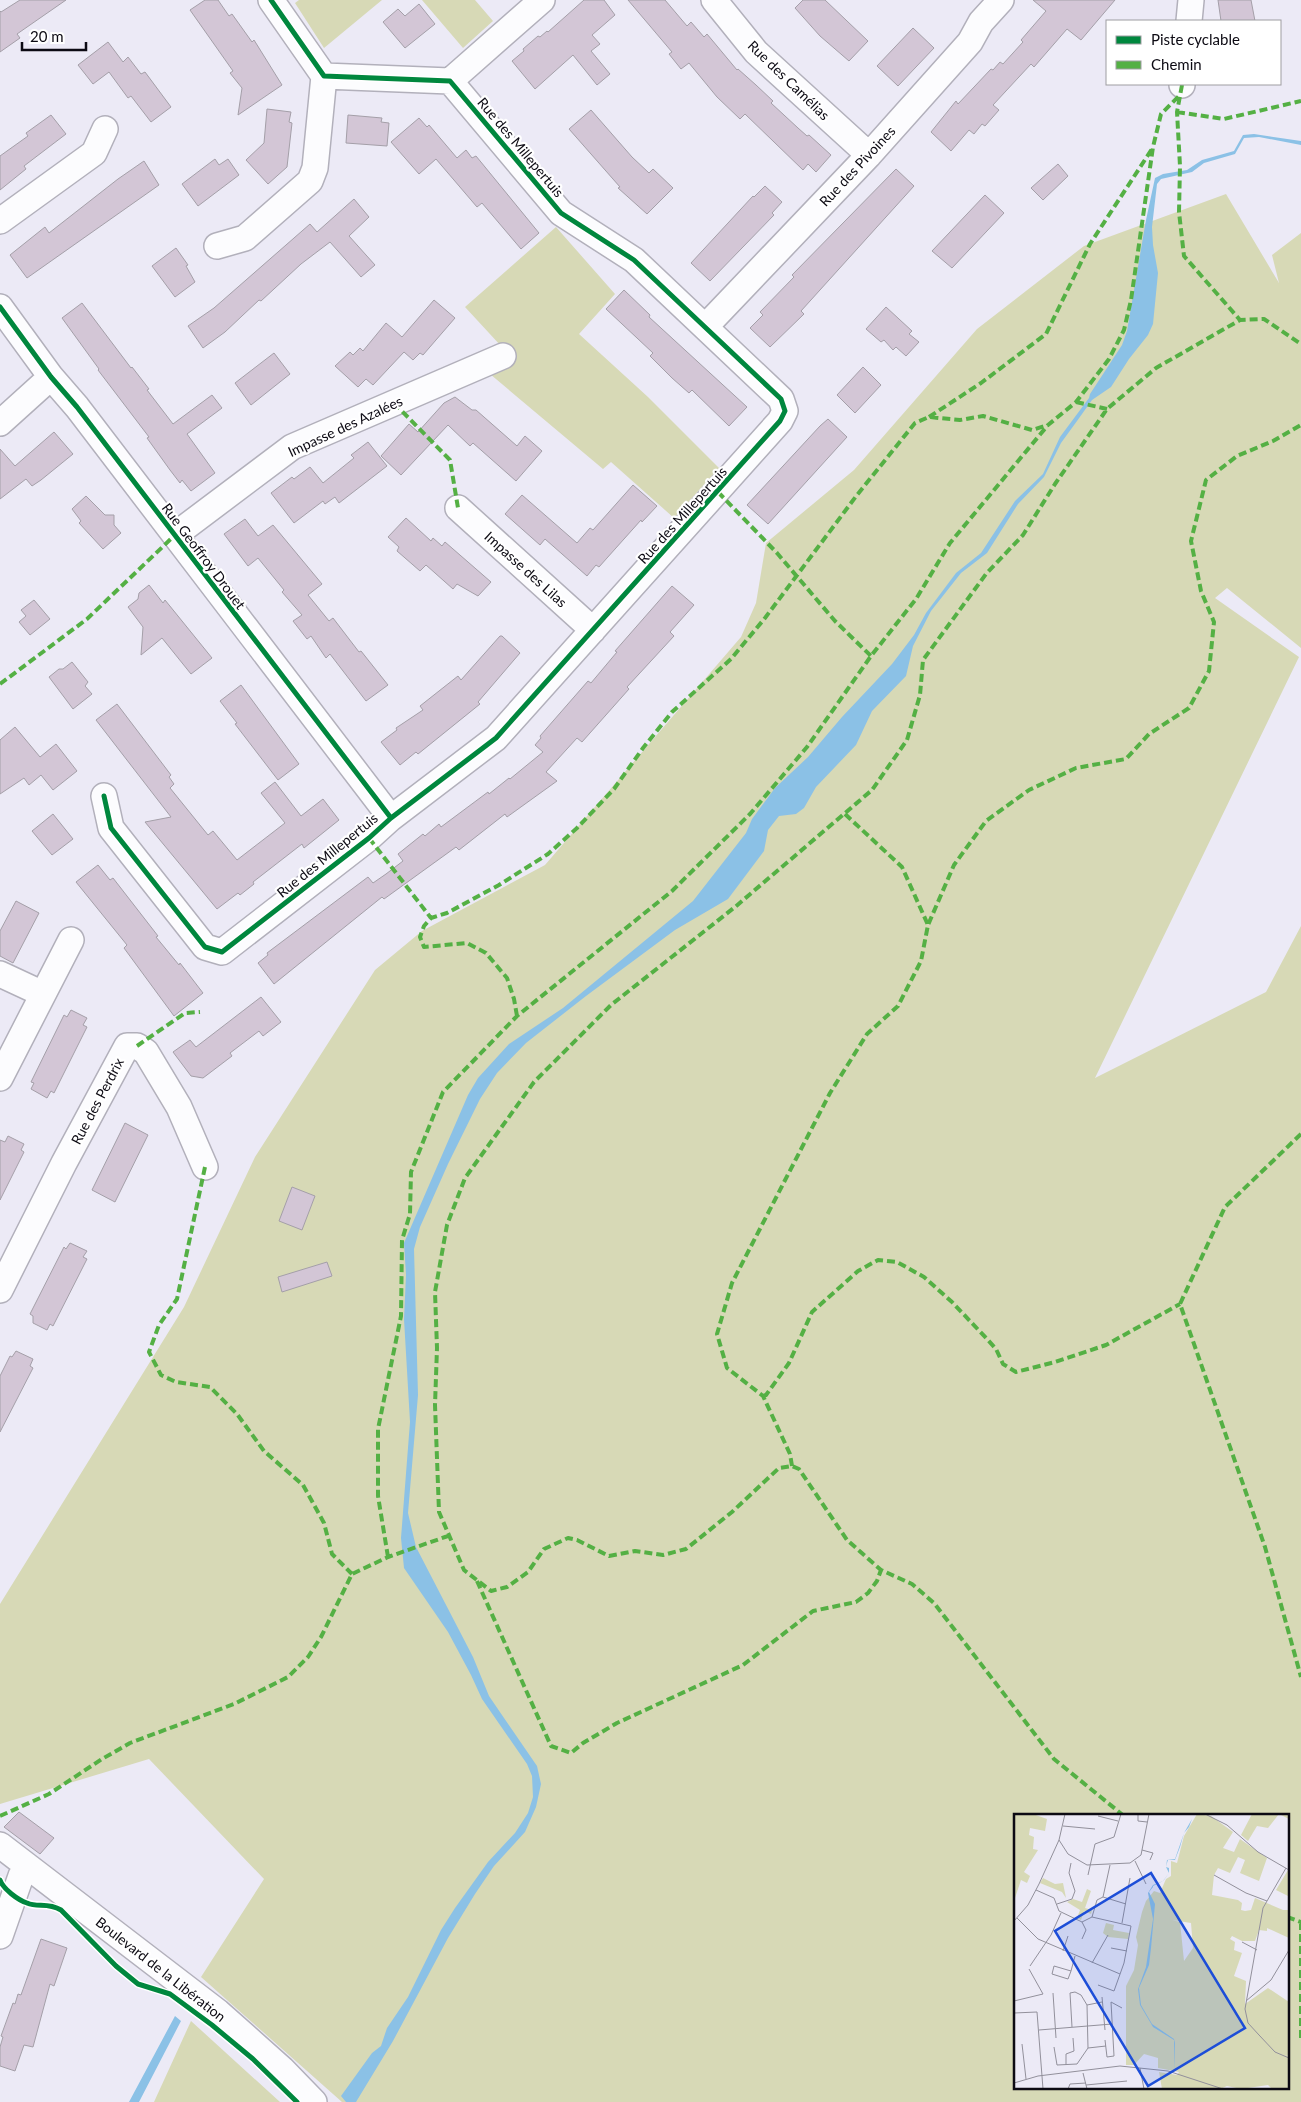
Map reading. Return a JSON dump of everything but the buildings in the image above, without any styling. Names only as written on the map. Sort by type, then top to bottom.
[{"type":"street","points":[[217,246],[245,238],[310,181],[315,168],[324,76],[271,0]]},
{"type":"street","points":[[324,76],[450,81],[542,0]]},
{"type":"street","name":"Rue des Camélias","points":[[714,0],[756,52],[869,155]]},
{"type":"street","name":"Rue des Pivoines","points":[[706,326],[869,155],[970,42],[982,22],[1000,0]]},
{"type":"street","points":[[1189,20],[1191,0]]},
{"type":"street","name":"Rue des Millepertuis","points":[[104,796],[111,828],[205,947],[222,952],[369,838],[391,818],[496,738],[718,492],[780,421],[785,411],[781,399],[706,326],[634,260],[561,213],[450,81]]},
{"type":"street","points":[[0,221],[94,153],[105,129]]},
{"type":"street","name":"Rue Geoffroy Drouet","points":[[0,307],[51,377],[77,406],[391,818]]},
{"type":"street","name":"Impasse des Azalées","points":[[175,535],[292,447],[503,356]]},
{"type":"street","points":[[0,424],[51,377]]},
{"type":"street","name":"Impasse des Lilas","points":[[458,508],[593,630]]},
{"type":"street","points":[[0,1078],[71,940]]},
{"type":"street","points":[[0,974],[43,994]]},
{"type":"street","name":"Rue des Perdrix","points":[[0,1290],[6,1263],[127,1046],[137,1046],[146,1052],[179,1107],[205,1167]]},
{"type":"street","name":"Boulevard de la Libération","points":[[0,1845],[218,2012],[282,2068],[314,2102]]},
{"type":"street","points":[[0,1936],[27,1866]]},
{"type":"green space","points":[[299,0],[382,0],[324,48],[295,3]]},
{"type":"green space","points":[[422,0],[475,0],[493,21],[463,48]]},
{"type":"green space","points":[[1226,194],[1279,283],[1272,255],[1301,233],[1301,648],[1227,588],[1215,598],[1299,657],[1095,1078],[1266,992],[1301,926],[1301,2102],[342,2102],[201,1977],[264,1879],[149,1759],[0,1804],[0,1604],[184,1307],[255,1157],[375,970],[422,931],[545,865],[741,637],[756,603],[766,543],[854,470],[977,329],[1084,246]]},
{"type":"green space","points":[[556,227],[615,294],[579,334],[648,397],[719,468],[674,518],[611,462],[603,469],[490,374],[512,358],[465,307]]},
{"type":"green space","points":[[191,2021],[280,2102],[154,2102]]},
{"type":"water","points":[[1254,134],[1301,141],[1301,145],[1259,137],[1244,138],[1235,154],[1204,163],[1192,172],[1161,179],[1157,184],[1152,227],[1158,273],[1153,324],[1148,335],[1129,359],[1111,387],[1092,400],[1061,443],[1044,477],[1018,504],[987,553],[961,573],[931,611],[913,646],[906,676],[872,711],[856,745],[816,787],[804,808],[796,814],[779,816],[768,830],[764,851],[728,899],[675,930],[526,1043],[497,1073],[480,1099],[448,1164],[420,1227],[414,1249],[418,1395],[408,1513],[416,1547],[473,1657],[489,1696],[537,1766],[541,1784],[536,1807],[525,1832],[494,1866],[475,1894],[448,1938],[393,2041],[356,2102],[346,2102],[341,2096],[372,2053],[381,2046],[387,2028],[408,1997],[441,1930],[488,1862],[515,1833],[528,1813],[533,1797],[532,1776],[527,1764],[482,1699],[448,1632],[404,1568],[401,1538],[410,1422],[404,1319],[406,1275],[404,1243],[468,1095],[478,1078],[509,1044],[563,1008],[693,901],[746,833],[752,819],[775,788],[808,757],[842,717],[892,664],[914,635],[926,613],[956,573],[981,553],[1015,501],[1043,474],[1060,437],[1089,398],[1122,345],[1127,331],[1155,178],[1163,174],[1187,170],[1202,160],[1234,151],[1243,135]]},
{"type":"water","points":[[175,2016],[181,2021],[139,2102],[129,2102]]},
{"type":"marked path","points":[[1182,85],[1177,112],[1180,166],[1179,212],[1184,256],[1240,320]]},
{"type":"marked path","points":[[388,1557],[378,1496],[378,1429],[401,1316],[402,1240],[410,1214],[411,1172],[443,1092],[517,1016],[672,891],[750,814],[807,747],[871,656],[916,599],[950,543],[1048,425],[1076,402],[1109,359],[1124,330],[1131,300],[1153,147],[1161,114],[1180,95]]},
{"type":"marked path","points":[[1177,112],[1224,119],[1301,101]]},
{"type":"marked path","points":[[929,417],[981,383],[1046,334],[1090,244],[1152,149]]},
{"type":"marked path","points":[[1122,1814],[1054,1759],[934,1603],[912,1584],[881,1570],[847,1540],[799,1469],[792,1466],[779,1468],[732,1512],[686,1549],[663,1555],[635,1551],[609,1556],[577,1540],[568,1538],[544,1549],[528,1572],[507,1587],[491,1591],[464,1570],[439,1512],[435,1405],[437,1348],[435,1292],[447,1225],[465,1178],[534,1082],[611,1005],[735,907],[872,790],[907,740],[920,695],[923,660],[986,574],[1023,535],[1055,484],[1107,409],[1156,368],[1240,320],[1264,319],[1301,344]]},
{"type":"marked path","points":[[1076,402],[1107,409]]},
{"type":"marked path","points":[[394,403],[450,460],[458,508]]},
{"type":"marked path","points":[[517,1016],[507,978],[486,953],[467,943],[424,947],[420,937],[424,926],[431,918],[447,913],[499,885],[548,854],[577,828],[614,789],[643,748],[672,712],[731,659],[765,618],[857,495],[915,423],[929,417],[960,420],[983,416],[1032,430],[1048,425]]},
{"type":"marked path","points":[[792,1466],[790,1454],[763,1396],[727,1368],[717,1334],[732,1283],[830,1093],[867,1034],[898,1006],[921,961],[928,925],[954,865],[986,821],[1029,790],[1076,768],[1126,759],[1149,734],[1189,708],[1209,671],[1214,622],[1201,591],[1191,541],[1206,480],[1237,456],[1273,441],[1301,425]]},
{"type":"marked path","points":[[718,492],[777,553],[835,621],[871,656]]},
{"type":"marked path","points":[[0,684],[87,619],[175,535]]},
{"type":"marked path","points":[[845,814],[902,867],[928,925]]},
{"type":"marked path","points":[[369,838],[431,918]]},
{"type":"marked path","points":[[137,1046],[185,1013],[200,1012]]},
{"type":"marked path","points":[[1301,1134],[1225,1207],[1180,1304],[1265,1547],[1301,1677]]},
{"type":"marked path","points":[[205,1167],[177,1299],[159,1325],[149,1352],[161,1375],[176,1382],[210,1387],[237,1414],[264,1451],[303,1485],[324,1523],[332,1554],[352,1574]]},
{"type":"marked path","points":[[763,1396],[766,1395],[789,1363],[812,1312],[858,1271],[878,1260],[897,1262],[924,1277],[952,1302],[987,1339],[996,1349],[1003,1364],[1016,1372],[1055,1362],[1106,1345],[1180,1304]]},
{"type":"marked path","points":[[0,1816],[49,1794],[130,1743],[234,1704],[288,1677],[308,1657],[321,1637],[352,1574],[388,1557],[448,1536]]},
{"type":"marked path","points":[[477,1581],[551,1746],[571,1753],[583,1743],[617,1723],[743,1665],[813,1611],[856,1602],[868,1593],[877,1581],[881,1570]]},
{"type":"marked path","points":[[1288,1917],[1301,1922]]},
{"type":"marked path","points":[[1301,1922],[1301,2041]]},
{"type":"cycle path","points":[[104,796],[111,828],[205,947],[222,952],[369,838],[391,818],[496,738],[780,421],[785,411],[781,399],[634,260],[561,213],[450,81],[324,76],[271,0]]},
{"type":"cycle path","points":[[0,307],[51,377],[77,407],[391,818]]},
{"type":"cycle path","points":[[0,1880],[7,1890],[23,1902],[51,1906],[61,1910],[116,1966],[138,1984],[170,1994],[212,2025],[253,2059],[297,2102]]}]
